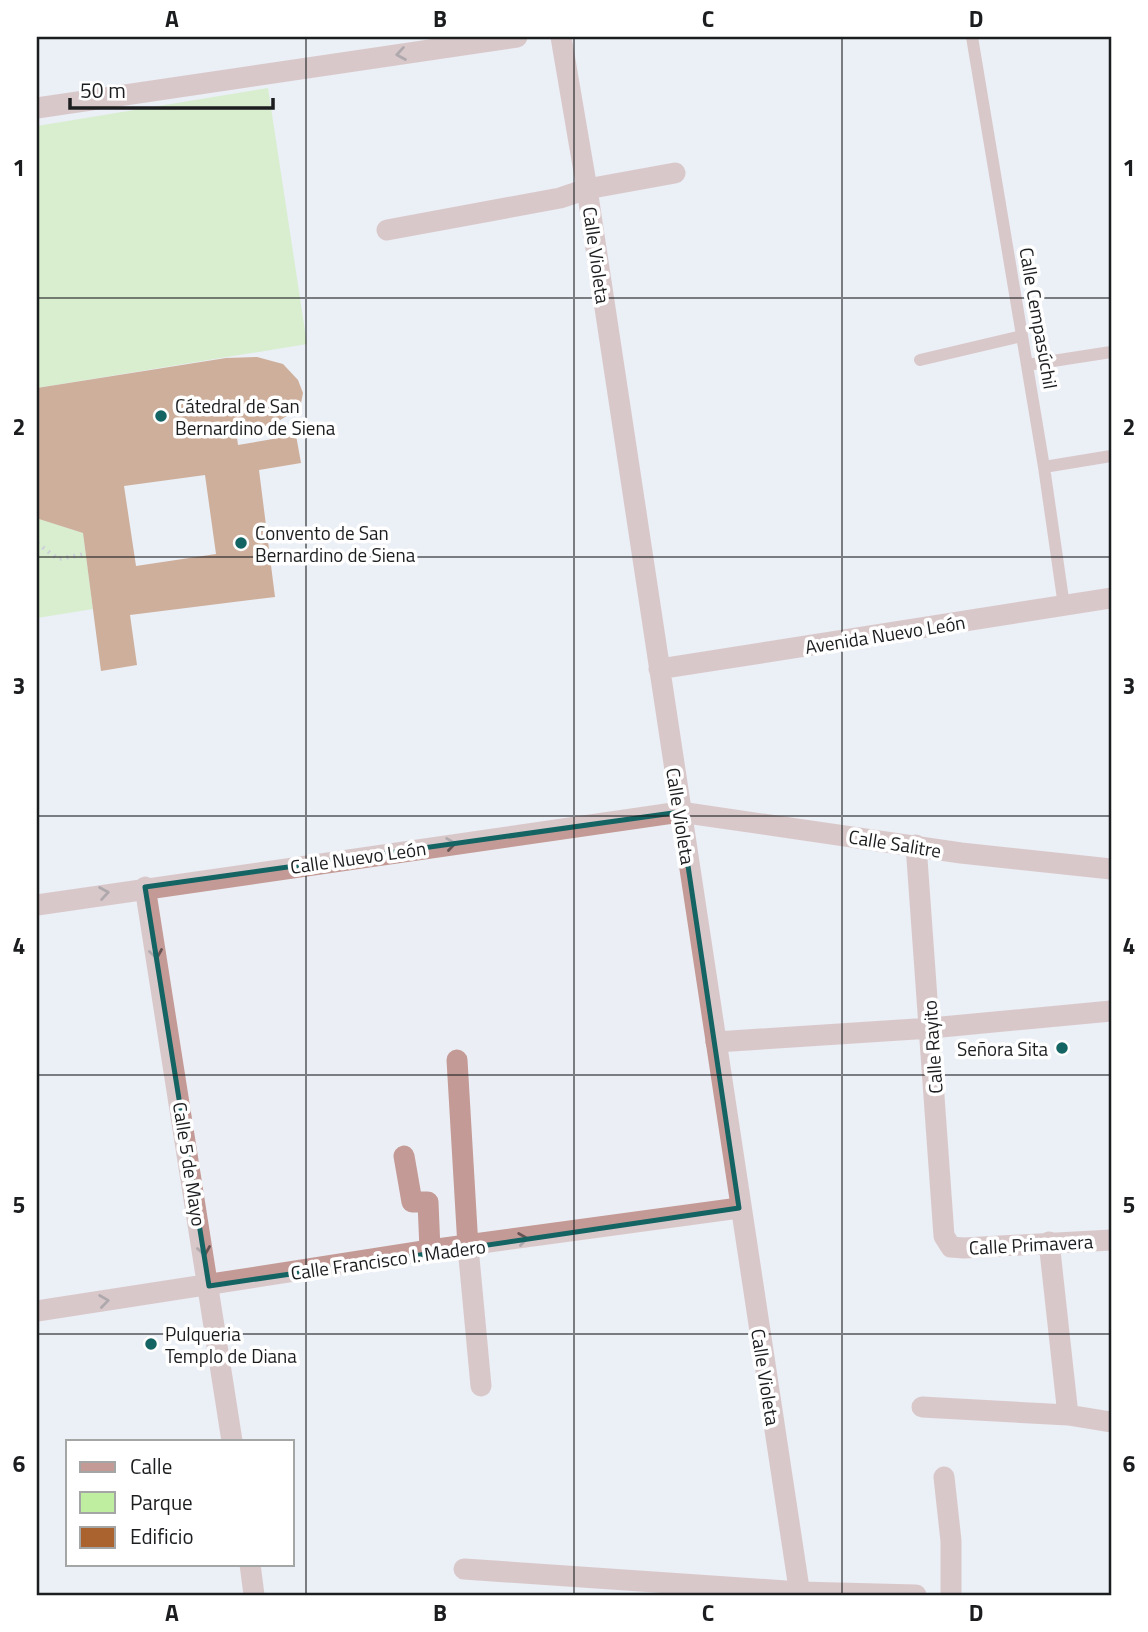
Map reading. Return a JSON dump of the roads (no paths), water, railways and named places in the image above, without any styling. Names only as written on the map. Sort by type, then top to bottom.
[{"type":"street","points":[[37,108],[517,37]]},
{"type":"street","name":"Calle Violeta","points":[[561,37],[587,189],[739,1208],[800,1594]]},
{"type":"street","points":[[387,229],[560,198],[587,189],[674,173]]},
{"type":"street","name":"Avenida Nuevo León","points":[[659,669],[1111,598]]},
{"type":"street","name":"Calle Salitre","points":[[680,812],[961,853],[1111,869]]},
{"type":"street","name":"Calle Nuevo León","points":[[37,905],[145,887],[680,812]]},
{"type":"street","name":"Calle Rayito","points":[[916,845],[944,1236],[951,1247]]},
{"type":"street","name":"Calle 5 de Mayo","points":[[145,887],[232,1440]]},
{"type":"street","points":[[716,1042],[931,1028],[1111,1011]]},
{"type":"street","points":[[457,1060],[468,1247],[481,1386]]},
{"type":"street","points":[[404,1156],[412,1202],[428,1202],[430,1250]]},
{"type":"street","name":"Calle Francisco I. Madero","points":[[37,1311],[430,1250],[468,1247],[739,1208]]},
{"type":"street","name":"Calle Primavera","points":[[951,1247],[1111,1240]]},
{"type":"street","points":[[1049,1242],[1068,1415]]},
{"type":"street","points":[[922,1407],[1068,1415],[1111,1422]]},
{"type":"street","points":[[944,1477],[951,1541],[951,1595]]},
{"type":"street","points":[[250,1566],[254,1595]]},
{"type":"street","points":[[464,1569],[800,1594],[906,1595]]},
{"type":"lane","name":"Calle Cempasúchil","points":[[972,37],[1044,467],[1064,606]]},
{"type":"lane","points":[[920,360],[1022,336]]},
{"type":"lane","points":[[1027,365],[1111,352]]},
{"type":"lane","points":[[1044,467],[1111,456]]},
{"type":"place","name":"Cátedral de San Bernardino de Siena","points":[[161,416]]},
{"type":"place","name":"Convento de San Bernardino de Siena","points":[[241,543]]},
{"type":"place","name":"Señora Sita","points":[[1062,1048]]},
{"type":"place","name":"Pulqueria Templo de Diana","points":[[151,1344]]}]
